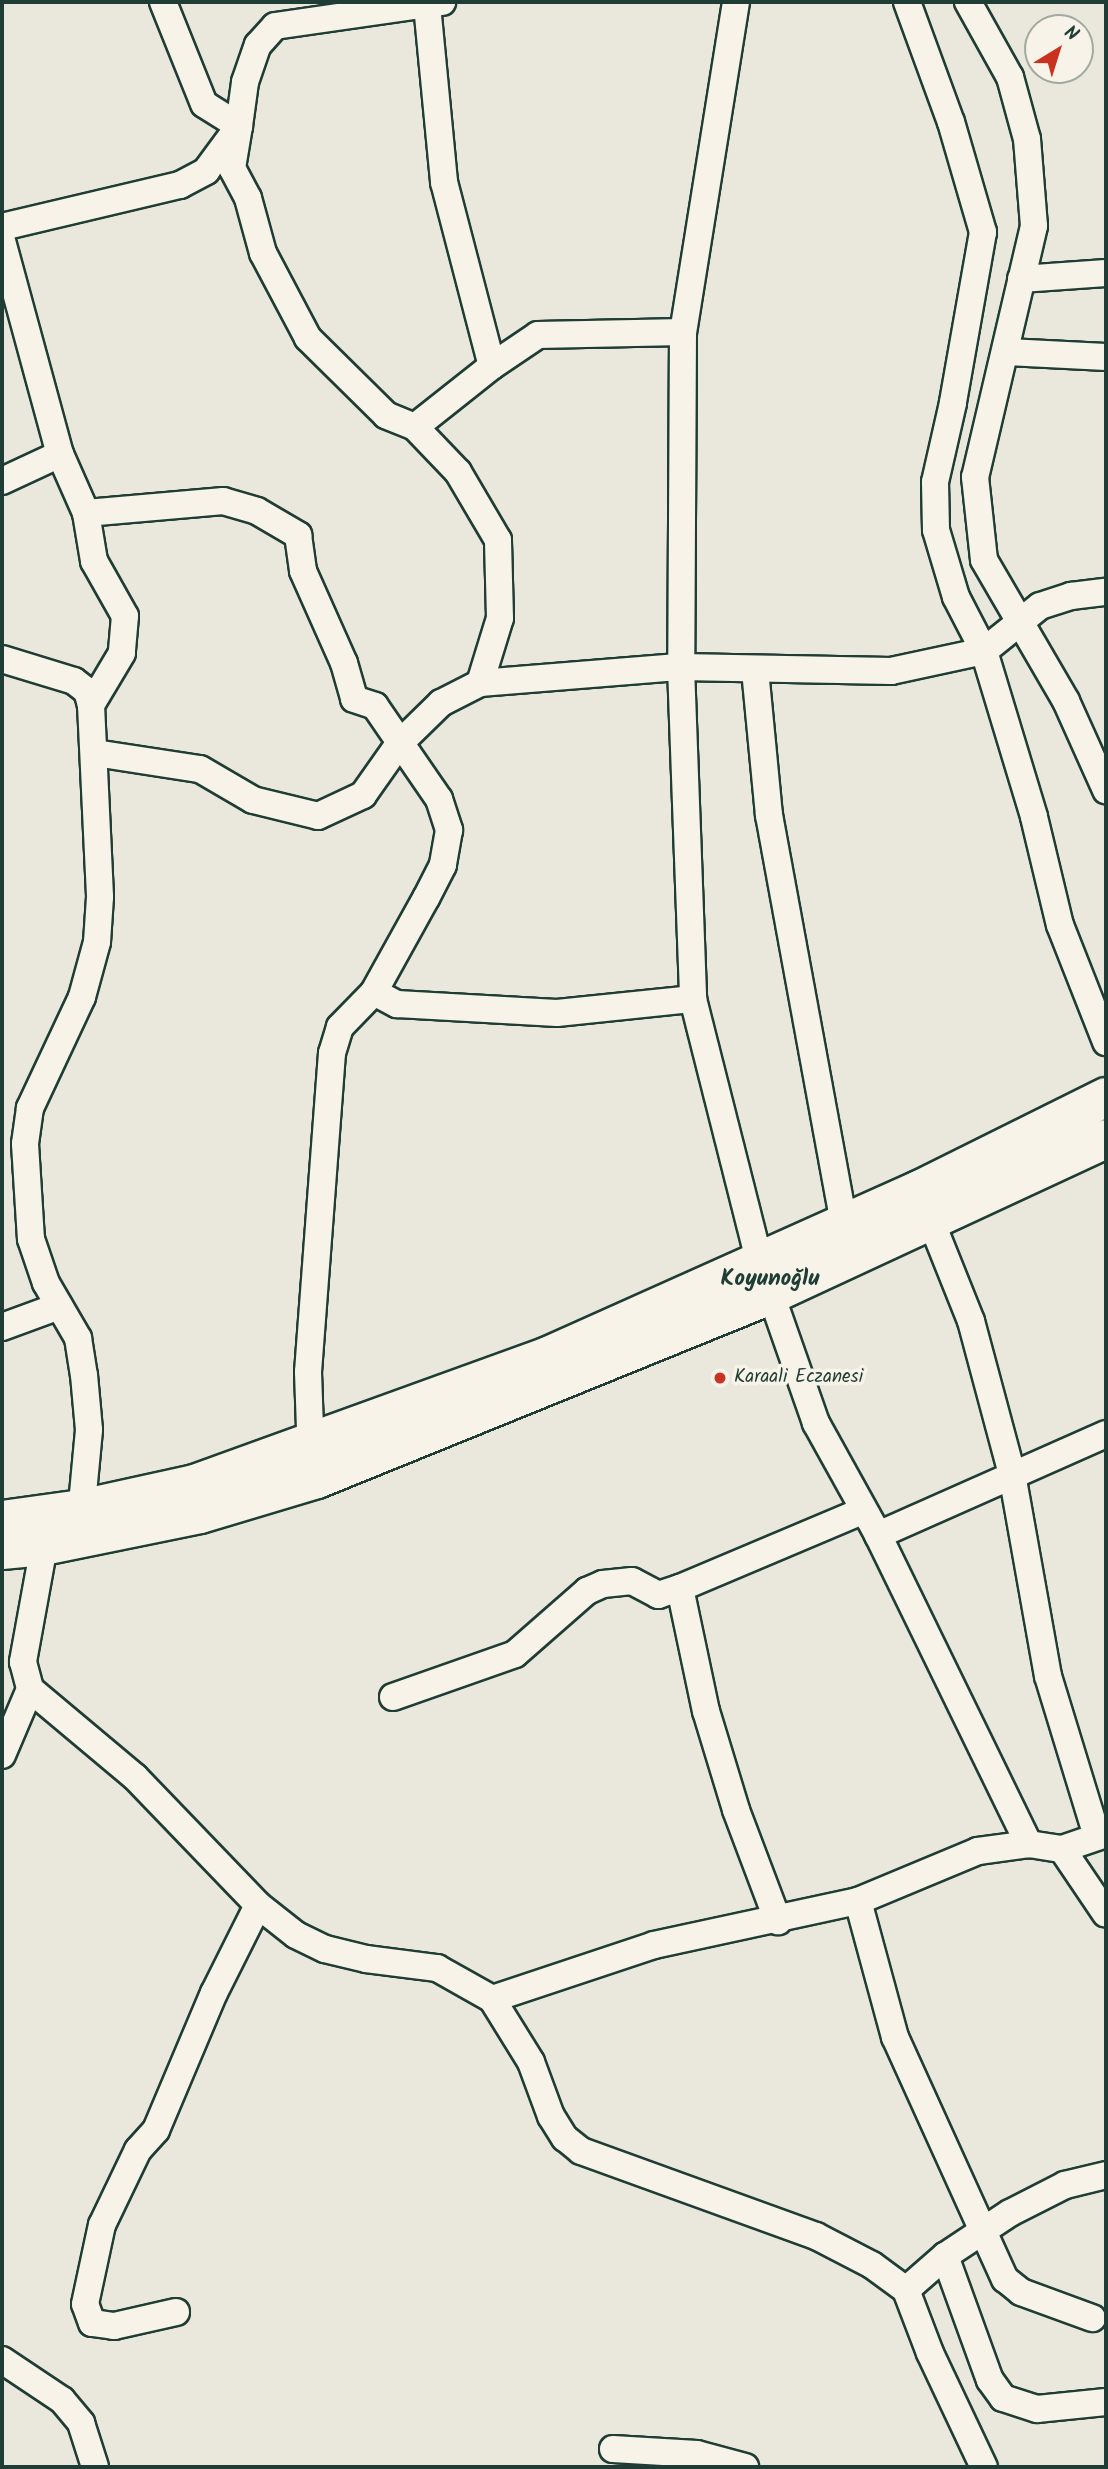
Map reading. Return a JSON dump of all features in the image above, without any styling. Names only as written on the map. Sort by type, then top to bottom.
[{"type":"highway","points":[[766,1279],[845,1224],[1106,1097]]},
{"type":"highway","points":[[2,1549],[68,1531],[200,1514],[312,1463],[766,1279],[931,1221],[1106,1139]]},
{"type":"highway","points":[[2,1520],[68,1531]]},
{"type":"street","points":[[163,2],[204,104],[239,127]]},
{"type":"street","points":[[736,2],[683,332],[681,667],[693,999],[766,1279],[816,1423],[862,1511],[878,1535],[1029,1844]]},
{"type":"street","points":[[907,2],[951,122],[983,232],[953,403],[934,482],[936,530],[945,564],[984,651],[1034,817],[1060,925],[1106,1042]]},
{"type":"street","points":[[968,2],[1010,77],[1027,139],[1034,226],[1007,352],[975,477],[984,560],[1066,701],[1106,790]]},
{"type":"street","points":[[480,683],[500,618],[498,540],[458,472],[415,428],[386,415],[308,338],[263,253],[248,198],[232,168],[245,82],[258,45],[275,26],[435,4],[444,182],[492,366]]},
{"type":"street","points":[[2,227],[180,185],[206,172],[239,127]]},
{"type":"street","points":[[2,242],[60,454],[86,513],[94,561],[125,616],[127,633],[122,653],[91,705]]},
{"type":"street","points":[[1021,279],[1106,273]]},
{"type":"street","points":[[415,428],[492,366],[538,335],[683,332]]},
{"type":"street","points":[[1007,352],[1106,358]]},
{"type":"street","points":[[2,481],[60,454]]},
{"type":"street","points":[[86,513],[223,500],[257,512],[298,535],[303,572],[344,663],[354,699],[375,706],[439,799],[449,830],[443,864],[374,992],[340,1027],[331,1053],[308,1372],[312,1463]]},
{"type":"street","points":[[95,753],[200,769],[253,800],[318,816],[363,794],[399,744],[441,704],[480,683],[681,667],[891,671],[984,651],[1040,606],[1071,596],[1106,592]]},
{"type":"street","points":[[2,659],[74,681],[87,691],[91,705],[95,753],[97,942],[82,997],[30,1108],[25,1144],[31,1238],[59,1306],[78,1338],[89,1430],[68,1531],[12,1668],[30,1689],[135,1777],[258,1905],[296,1935],[325,1949],[437,1968],[492,1999],[531,2062],[551,2116],[565,2138],[581,2151],[816,2236],[872,2265],[906,2290],[930,2353],[984,2467]]},
{"type":"street","points":[[755,670],[769,815],[845,1224]]},
{"type":"street","points":[[374,992],[397,1004],[556,1013],[693,999]]},
{"type":"street","points":[[492,1999],[654,1945],[778,1921],[858,1901],[978,1851],[1029,1844],[1062,1849],[1102,1835],[1048,1676],[1012,1474],[971,1321],[931,1221]]},
{"type":"street","points":[[2,1327],[59,1306]]},
{"type":"street","points":[[878,1535],[1106,1434]]},
{"type":"street","points":[[393,1698],[515,1654],[587,1591],[603,1584],[632,1581],[658,1595],[862,1511]]},
{"type":"street","points":[[680,1588],[706,1711],[736,1810],[778,1921]]},
{"type":"street","points":[[2,1755],[30,1689]]},
{"type":"street","points":[[1062,1849],[1106,1914]]},
{"type":"street","points":[[858,1901],[894,2037],[983,2229],[1013,2287],[1092,2318]]},
{"type":"street","points":[[176,2312],[114,2326],[92,2323],[85,2304],[94,2255],[102,2225],[138,2150],[156,2130],[214,1993],[258,1905]]},
{"type":"street","points":[[906,2290],[945,2256],[983,2229],[1065,2185],[1106,2175]]},
{"type":"street","points":[[945,2256],[990,2380],[1003,2398],[1037,2409],[1106,2402]]},
{"type":"street","points":[[2,2360],[62,2400],[81,2423],[95,2467]]},
{"type":"street","points":[[613,2449],[697,2454],[746,2467]]},
{"type":"place","name":"Karaali Eczanesi","points":[[720,1378]]},
{"type":"district","name":"Koyunoğlu","points":[[770,1279]]}]
